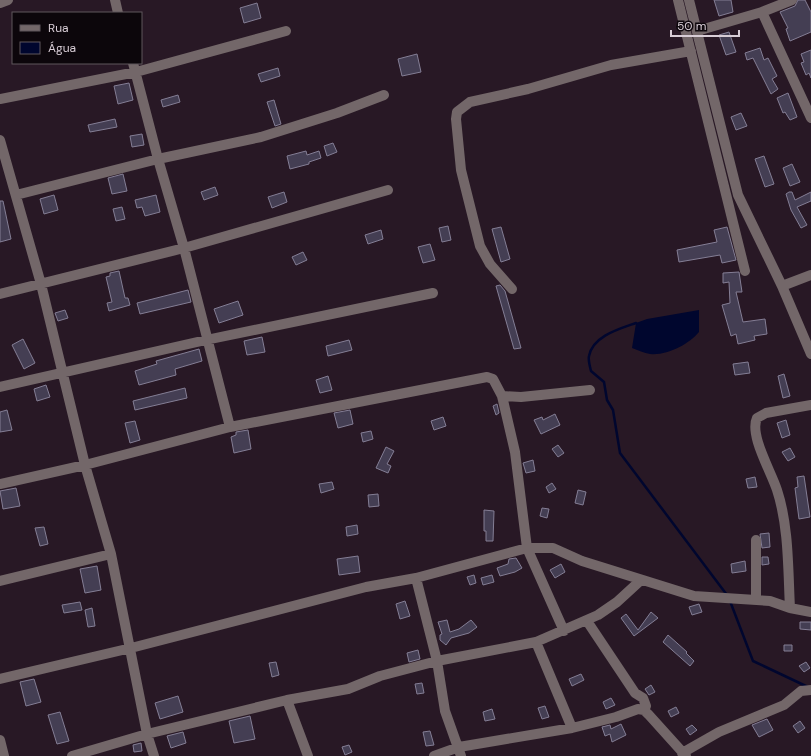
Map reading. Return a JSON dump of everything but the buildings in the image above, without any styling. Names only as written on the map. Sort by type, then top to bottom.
[{"type":"street","points":[[0,3],[8,0]]},
{"type":"street","points":[[115,0],[118,12]]},
{"type":"street","points":[[678,0],[745,271]]},
{"type":"street","points":[[689,0],[738,195],[782,286],[811,354]]},
{"type":"street","points":[[697,31],[762,12],[792,0]]},
{"type":"street","points":[[762,12],[811,118]]},
{"type":"street","points":[[0,99],[286,31]]},
{"type":"street","points":[[512,289],[490,264],[480,246],[462,170],[456,119],[457,112],[470,102],[596,69],[691,51]]},
{"type":"street","points":[[134,68],[158,159],[184,248],[206,340],[230,427]]},
{"type":"street","points":[[16,195],[158,159],[261,137],[338,113],[384,95]]},
{"type":"street","points":[[0,140],[41,284],[85,465],[111,554],[147,734],[154,756]]},
{"type":"street","points":[[0,294],[184,248],[388,190]]},
{"type":"street","points":[[782,286],[811,275]]},
{"type":"street","points":[[0,387],[206,340],[433,293]]},
{"type":"street","points":[[0,484],[85,465],[230,427],[487,377],[493,379],[502,396],[515,452],[527,548],[564,631]]},
{"type":"street","points":[[502,396],[521,396],[590,390]]},
{"type":"street","points":[[790,608],[786,544],[780,500],[762,453],[754,424],[756,418],[766,413],[811,405]]},
{"type":"street","points":[[756,540],[756,600]]},
{"type":"street","points":[[0,679],[131,648],[366,587],[416,578],[527,548],[553,548],[582,561],[694,596],[770,601],[790,608],[811,612]]},
{"type":"street","points":[[0,581],[111,554]]},
{"type":"street","points":[[416,578],[437,662],[445,711],[460,752]]},
{"type":"street","points":[[72,756],[147,734],[287,700],[348,689],[380,676],[437,662],[536,642],[587,621],[617,602],[641,580]]},
{"type":"street","points":[[587,621],[635,693],[642,698],[646,706],[644,710]]},
{"type":"street","points":[[536,642],[572,728]]},
{"type":"street","points":[[434,756],[460,752],[572,728],[616,717],[638,709],[644,710],[684,754],[719,732],[784,705],[801,691],[811,690]]},
{"type":"street","points":[[287,700],[308,756]]},
{"type":"street","points":[[0,740],[4,756]]},
{"type":"water","points":[[699,310],[699,332],[684,345],[670,351],[657,354],[648,354],[632,348],[636,323],[647,319]]},
{"type":"waterway","points":[[636,323],[608,334],[596,343],[591,349],[589,356],[591,371],[604,382],[607,400],[613,410],[620,453],[727,595]]},
{"type":"waterway","points":[[730,601],[753,661],[808,687]]}]
